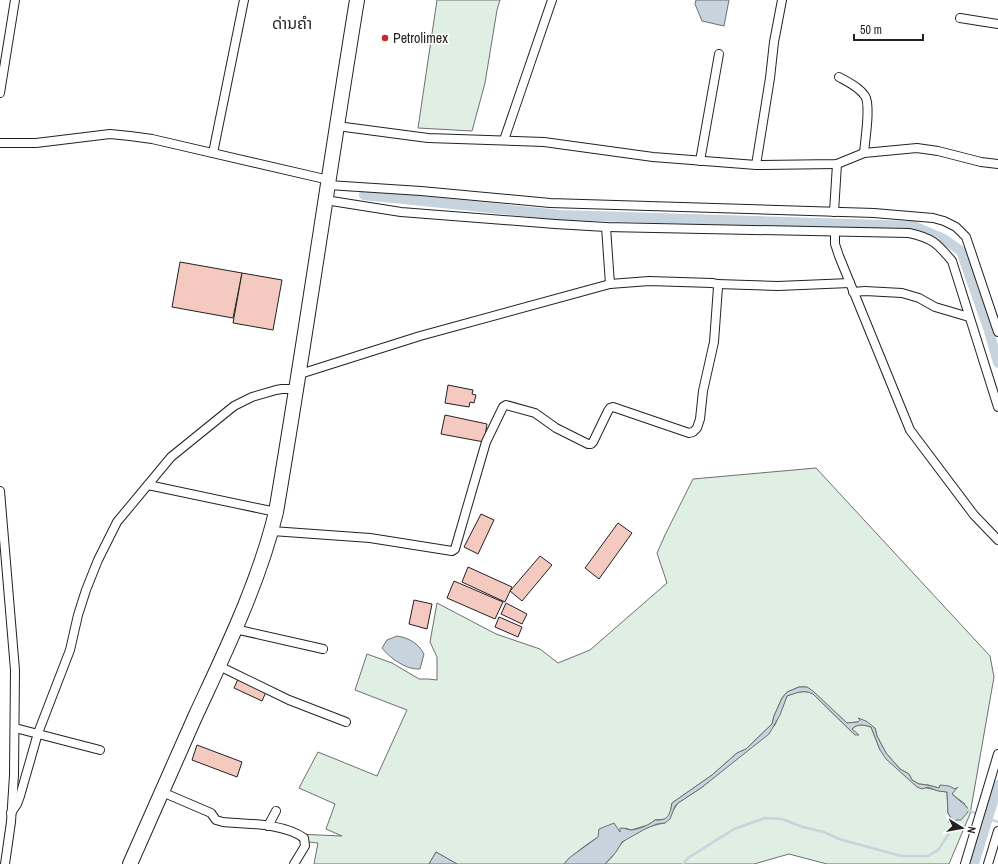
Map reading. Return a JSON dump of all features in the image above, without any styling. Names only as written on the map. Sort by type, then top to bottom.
[{"type":"highway","points":[[130,864],[235,629],[272,531],[300,374],[325,200],[357,0]]},
{"type":"street","points":[[0,93],[15,0]]},
{"type":"street","points":[[213,153],[244,0]]},
{"type":"street","points":[[504,140],[552,0]]},
{"type":"street","points":[[756,165],[770,78],[774,42],[782,0]]},
{"type":"street","points":[[960,18],[998,24]]},
{"type":"street","points":[[700,161],[719,54]]},
{"type":"street","points":[[839,77],[853,85],[865,97],[868,105],[864,152]]},
{"type":"street","points":[[337,126],[428,138],[544,142],[653,157],[756,165],[837,164],[864,152],[918,148],[938,151],[981,162],[998,164]]},
{"type":"street","points":[[0,143],[36,143],[110,134],[152,139],[328,182],[550,203],[874,213],[933,218],[944,221],[956,227],[966,237],[998,332]]},
{"type":"street","points":[[834,212],[837,164]]},
{"type":"street","points":[[325,200],[409,213],[606,227],[909,233],[924,236],[939,246],[952,261],[998,407]]},
{"type":"street","points":[[606,227],[610,284]]},
{"type":"street","points":[[835,232],[835,244],[853,292],[910,430],[974,515],[998,540]]},
{"type":"street","points":[[300,374],[420,336],[610,284],[649,281],[712,282],[717,284],[778,286],[850,283]]},
{"type":"street","points":[[272,531],[370,538],[452,551],[455,549],[486,442],[503,407],[506,405],[535,413],[556,428],[588,444],[593,442],[608,411],[613,407],[689,433],[693,432],[697,428],[700,419],[703,391],[714,342],[717,284]]},
{"type":"street","points":[[853,292],[902,292],[935,306],[970,317]]},
{"type":"street","points":[[11,813],[20,796],[38,733],[70,650],[78,615],[86,590],[98,560],[117,522],[171,457],[234,406],[252,397],[276,390],[297,389]]},
{"type":"street","points":[[148,485],[276,512]]},
{"type":"street","points":[[0,491],[15,670],[11,813],[5,864]]},
{"type":"street","points":[[235,629],[323,650]]},
{"type":"street","points":[[219,666],[289,700],[346,722]]},
{"type":"street","points":[[14,728],[100,750]]},
{"type":"street","points":[[965,864],[998,754]]},
{"type":"street","points":[[162,792],[211,813],[216,820],[268,826],[295,832],[304,838],[305,846],[294,864]]},
{"type":"street","points":[[268,826],[276,811]]},
{"type":"street","points":[[988,864],[998,830]]},
{"type":"green space","points":[[437,0],[500,0],[485,83],[472,131],[418,128]]},
{"type":"green space","points":[[816,468],[990,656],[994,677],[970,814],[949,864],[827,864],[789,854],[754,864],[605,864],[611,859],[618,847],[627,838],[648,827],[665,823],[678,803],[701,788],[775,725],[787,696],[800,692],[813,694],[855,735],[852,729],[859,725],[871,727],[880,750],[917,787],[947,792],[948,813],[951,818],[948,821],[956,820],[965,804],[952,794],[955,789],[939,788],[919,784],[912,780],[909,774],[900,769],[886,753],[877,736],[875,728],[860,720],[858,722],[847,723],[807,687],[799,687],[787,692],[782,698],[772,724],[746,749],[737,753],[712,775],[672,803],[670,815],[667,819],[655,820],[648,825],[631,830],[625,828],[616,833],[599,837],[580,849],[564,864],[457,864],[436,852],[429,864],[314,864],[318,843],[299,841],[296,834],[342,836],[326,829],[335,804],[299,788],[318,752],[377,776],[407,710],[355,690],[367,654],[392,663],[419,679],[437,680],[437,657],[430,642],[437,603],[496,634],[540,649],[558,663],[590,650],[667,583],[657,553],[693,479]]},
{"type":"shaded area","points":[[696,0],[729,0],[724,26],[702,21],[695,4]]},
{"type":"shaded area","points":[[397,636],[413,642],[422,650],[424,654],[420,669],[409,668],[399,663],[389,656],[382,648],[387,640]]},
{"type":"shaded area","points":[[799,687],[807,687],[813,691],[847,723],[858,722],[860,720],[858,718],[866,721],[875,728],[877,736],[886,753],[900,769],[909,774],[912,780],[919,784],[939,788],[940,785],[949,786],[955,789],[958,787],[952,794],[967,807],[968,812],[961,820],[956,820],[955,825],[948,822],[951,818],[948,813],[947,792],[938,791],[928,787],[922,789],[917,787],[886,759],[880,750],[871,727],[863,725],[857,726],[852,729],[859,735],[855,735],[813,694],[800,692],[787,696],[780,715],[769,734],[701,788],[678,803],[675,806],[670,819],[665,823],[657,824],[645,829],[622,842],[616,852],[605,864],[564,864],[569,858],[598,837],[599,829],[614,823],[620,832],[620,828],[630,830],[636,829],[655,820],[666,818],[669,814],[672,803],[712,775],[737,753],[746,749],[772,724],[782,698],[787,692]]},
{"type":"shaded area","points":[[436,852],[457,864],[429,864]]},
{"type":"building","points":[[180,262],[242,273],[233,318],[172,307]]},
{"type":"building","points":[[242,273],[282,280],[273,330],[233,323]]},
{"type":"building","points":[[448,385],[473,390],[472,394],[476,395],[474,403],[470,402],[469,407],[445,403]]},
{"type":"building","points":[[445,415],[487,424],[484,442],[441,434]]},
{"type":"building","points":[[481,514],[494,520],[478,554],[464,547]]},
{"type":"building","points":[[618,523],[632,533],[599,579],[585,568]]},
{"type":"building","points":[[540,556],[552,565],[522,601],[510,591]]},
{"type":"building","points":[[468,567],[512,587],[505,602],[462,582]]},
{"type":"building","points":[[454,581],[503,602],[495,619],[447,598]]},
{"type":"building","points":[[414,600],[432,604],[427,629],[409,624]]},
{"type":"building","points":[[506,603],[527,614],[522,624],[501,614]]},
{"type":"building","points":[[499,617],[522,627],[518,637],[495,627]]},
{"type":"building","points":[[238,679],[266,692],[262,701],[234,688]]},
{"type":"building","points":[[197,745],[242,762],[237,777],[192,760]]},
{"type":"waterway","points":[[364,195],[560,215],[914,226],[944,239],[961,251],[988,328],[998,363]]},
{"type":"waterway","points":[[974,864],[998,785]]},
{"type":"waterway","points":[[965,809],[998,822]]},
{"type":"waterway","points":[[683,864],[688,858],[734,829],[765,818],[782,819],[803,827],[824,832],[839,839],[901,856],[928,856],[938,850],[948,835],[952,821]]},
{"type":"place","name":"Petrolimex","points":[[385,38]]},
{"type":"district","name":"ດ່ານຄໍາ","points":[[292,23]]}]
